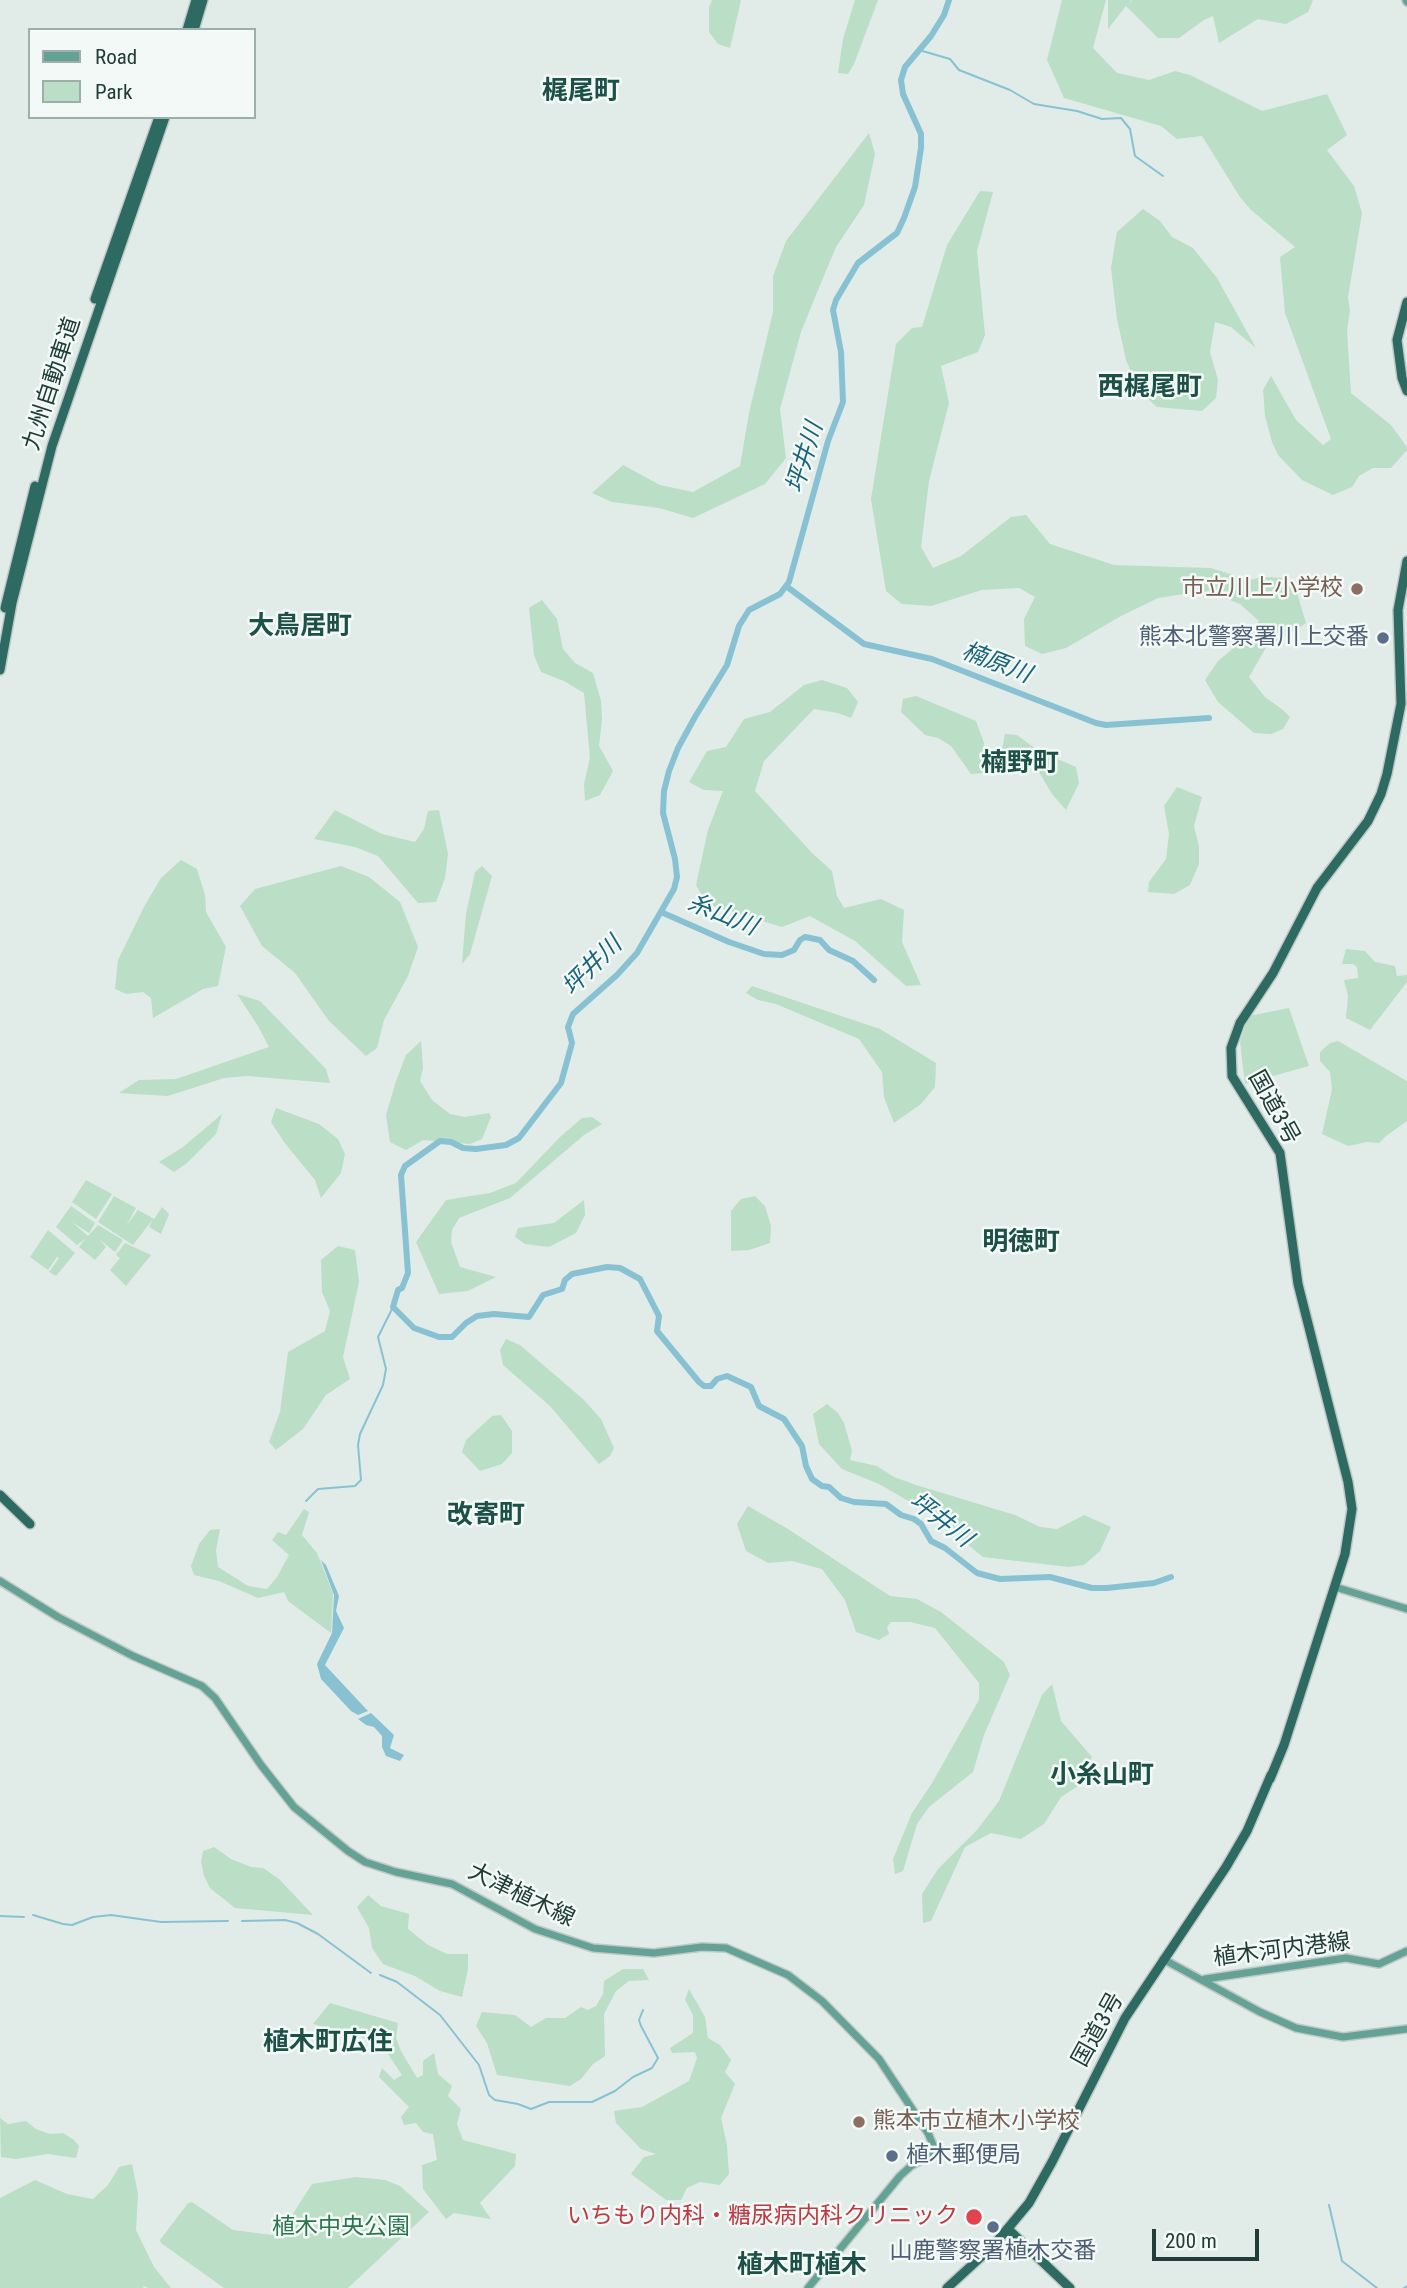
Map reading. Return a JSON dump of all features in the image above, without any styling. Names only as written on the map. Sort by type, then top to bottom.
[{"type":"highway","points":[[188,28],[196,0]]},
{"type":"highway","points":[[195,28],[203,0]]},
{"type":"highway","name":"九州自動車道","points":[[0,634],[18,550],[47,442],[158,119]]},
{"type":"highway","name":"九州自動車道","points":[[0,670],[12,603],[52,446],[164,119]]},
{"type":"highway","points":[[1407,302],[1397,340],[1407,391]]},
{"type":"highway","name":"国道3号","points":[[947,2288],[1008,2229],[1029,2203],[1125,2018],[1247,1831],[1284,1745],[1335,1587],[1351,1525],[1352,1509],[1348,1482],[1298,1284],[1280,1153],[1236,1084],[1230,1056],[1240,1023],[1273,973],[1317,888],[1363,829],[1381,794],[1390,764],[1401,704],[1398,610],[1407,561]]},
{"type":"highway","points":[[1020,2240],[1019,2224],[1029,2203]]},
{"type":"highway","points":[[1008,2229],[1070,2288]]},
{"type":"main road","name":"大津植木線","points":[[0,1581],[58,1617],[133,1656],[204,1688],[215,1698],[294,1807],[342,1847],[365,1862],[452,1884],[535,1928],[593,1948],[654,1953],[702,1947],[732,1950],[788,1975],[822,2001],[879,2059],[928,2133],[936,2152],[911,2166],[900,2176],[808,2288]]},
{"type":"main road","points":[[1335,1587],[1407,1609]]},
{"type":"main road","name":"植木河内港線","points":[[1163,1959],[1204,1979],[1346,1958],[1379,1964],[1407,1951]]},
{"type":"main road","points":[[1204,1979],[1251,2007],[1296,2028],[1343,2037],[1407,2029]]},
{"type":"green space","points":[[712,0],[741,0],[730,48],[718,44],[709,32],[709,8]]},
{"type":"green space","points":[[855,0],[878,0],[854,64],[848,74],[838,73],[843,39]]},
{"type":"green space","points":[[1062,0],[1106,0],[1093,48],[1117,73],[1149,80],[1175,71],[1190,75],[1262,111],[1327,94],[1347,135],[1327,150],[1354,186],[1362,213],[1348,297],[1351,393],[1391,425],[1407,447],[1391,468],[1373,468],[1359,476],[1352,487],[1333,495],[1302,480],[1278,455],[1265,416],[1263,390],[1271,376],[1296,420],[1323,445],[1331,439],[1285,313],[1280,257],[1295,247],[1251,210],[1240,197],[1202,136],[1177,139],[1161,126],[1064,98],[1047,60]]},
{"type":"green space","points":[[1108,0],[1131,0],[1128,5],[1132,0],[1313,0],[1308,12],[1286,24],[1258,19],[1219,43],[1213,16],[1179,38],[1158,38],[1126,6],[1108,29]]},
{"type":"green space","points":[[869,133],[875,154],[864,205],[836,247],[818,290],[801,332],[780,409],[786,458],[765,484],[693,518],[659,508],[612,502],[592,493],[623,465],[660,485],[693,492],[740,466],[749,413],[773,312],[773,276],[786,241]]},
{"type":"green space","points":[[980,191],[993,192],[977,251],[985,335],[978,352],[941,366],[949,403],[929,481],[921,547],[933,568],[961,556],[1011,517],[1026,515],[1050,544],[1114,565],[1211,568],[1249,580],[1264,577],[1283,578],[1294,583],[1306,623],[1267,646],[1249,677],[1265,697],[1290,717],[1283,729],[1271,734],[1254,733],[1218,702],[1205,680],[1218,661],[1242,641],[1259,621],[1240,604],[1215,594],[1190,593],[1158,598],[1066,648],[1042,654],[1025,646],[1024,619],[1035,597],[1019,588],[982,590],[931,606],[902,604],[886,591],[871,499],[896,344],[912,328],[922,327],[947,245]]},
{"type":"green space","points":[[1143,209],[1160,221],[1172,237],[1193,248],[1217,278],[1256,348],[1231,327],[1215,322],[1210,352],[1218,380],[1216,398],[1202,411],[1157,407],[1139,391],[1126,360],[1117,319],[1111,268],[1117,232]]},
{"type":"green space","points":[[542,600],[557,619],[563,649],[575,663],[593,673],[601,701],[599,746],[613,771],[600,795],[585,801],[584,784],[590,758],[584,693],[541,672],[534,655],[529,608]]},
{"type":"green space","points":[[822,680],[847,688],[858,702],[851,718],[814,709],[764,761],[755,791],[832,871],[837,896],[844,908],[881,899],[904,910],[902,942],[921,985],[906,986],[855,941],[810,916],[782,927],[707,904],[696,885],[708,830],[723,791],[704,790],[689,782],[707,751],[726,747],[744,719],[770,712],[804,685]]},
{"type":"green space","points":[[916,696],[976,721],[984,743],[984,773],[971,774],[951,746],[938,738],[925,735],[901,712],[903,699]]},
{"type":"green space","points":[[1005,734],[1017,735],[1039,751],[1076,767],[1079,783],[1066,810],[1052,794],[1039,772],[1002,749]]},
{"type":"green space","points":[[1177,787],[1202,797],[1194,826],[1199,847],[1199,864],[1190,885],[1174,894],[1148,892],[1149,882],[1166,859],[1169,834],[1164,806]]},
{"type":"green space","points":[[335,810],[382,834],[415,842],[424,829],[428,811],[439,810],[448,854],[445,878],[436,902],[418,903],[378,856],[355,847],[314,839]]},
{"type":"green space","points":[[181,860],[197,869],[205,895],[206,912],[226,947],[218,986],[203,989],[153,1018],[151,998],[143,992],[126,994],[115,989],[118,960],[161,878]]},
{"type":"green space","points":[[341,866],[369,877],[400,902],[418,947],[408,976],[384,1020],[377,1048],[366,1056],[329,1021],[295,973],[262,946],[240,906],[255,889]]},
{"type":"green space","points":[[482,866],[492,876],[470,954],[462,964],[466,914],[475,872]]},
{"type":"green space","points":[[1346,949],[1365,951],[1375,962],[1395,966],[1397,976],[1407,975],[1407,982],[1370,1030],[1346,1018],[1348,996],[1344,980],[1358,978],[1357,967],[1353,964],[1342,964]]},
{"type":"green space","points":[[752,986],[880,1029],[936,1063],[935,1087],[921,1104],[894,1123],[884,1097],[882,1072],[859,1039],[776,1004],[758,1000],[746,993]]},
{"type":"green space","points":[[237,994],[260,1001],[326,1069],[330,1083],[247,1076],[224,1078],[168,1096],[119,1093],[139,1080],[176,1079],[269,1047]]},
{"type":"green space","points":[[1289,1008],[1309,1066],[1245,1084],[1240,1042],[1249,1016]]},
{"type":"green space","points":[[421,1041],[423,1068],[420,1081],[432,1100],[450,1114],[465,1117],[489,1113],[491,1117],[482,1139],[470,1144],[423,1140],[406,1150],[390,1142],[386,1115],[396,1081],[406,1055]]},
{"type":"green space","points":[[1338,1041],[1407,1081],[1407,1121],[1379,1143],[1367,1142],[1348,1146],[1322,1134],[1332,1089],[1330,1072],[1320,1061],[1320,1052],[1330,1043]]},
{"type":"green space","points":[[276,1108],[319,1124],[338,1139],[345,1154],[341,1173],[321,1198],[315,1180],[271,1122]]},
{"type":"green space","points":[[222,1114],[216,1134],[187,1163],[174,1172],[159,1162],[183,1147]]},
{"type":"green space","points":[[592,1117],[602,1124],[584,1135],[510,1198],[459,1218],[452,1230],[451,1242],[460,1267],[496,1277],[468,1291],[439,1294],[416,1242],[446,1200],[490,1193],[516,1183],[560,1137],[582,1118]]},
{"type":"green space","points":[[86,1180],[112,1194],[96,1219],[72,1202]]},
{"type":"green space","points":[[114,1196],[136,1208],[126,1226],[138,1210],[154,1219],[162,1207],[169,1214],[161,1234],[149,1227],[153,1219],[133,1245],[98,1222]]},
{"type":"green space","points":[[755,1196],[765,1206],[771,1226],[770,1243],[749,1250],[731,1251],[731,1211],[741,1199]]},
{"type":"green space","points":[[584,1200],[585,1215],[576,1233],[549,1247],[525,1244],[515,1237],[518,1228],[554,1223]]},
{"type":"green space","points":[[71,1206],[95,1223],[89,1233],[72,1222],[88,1236],[98,1225],[123,1240],[115,1252],[99,1239],[106,1247],[95,1260],[79,1247],[85,1239],[77,1245],[56,1227]]},
{"type":"green space","points":[[48,1230],[75,1253],[56,1276],[49,1272],[59,1258],[57,1257],[48,1270],[30,1257]]},
{"type":"green space","points":[[125,1243],[151,1255],[126,1286],[110,1270],[120,1258],[116,1255]]},
{"type":"green space","points":[[338,1246],[355,1250],[359,1282],[343,1357],[350,1379],[326,1395],[303,1429],[276,1450],[269,1442],[280,1412],[288,1352],[325,1331],[330,1311],[322,1292],[321,1260]]},
{"type":"green space","points":[[506,1339],[520,1345],[584,1400],[601,1419],[614,1448],[610,1456],[599,1464],[550,1406],[503,1365],[500,1350]]},
{"type":"green space","points":[[827,1404],[838,1413],[844,1423],[852,1451],[850,1460],[877,1466],[894,1477],[1015,1515],[1040,1527],[1057,1529],[1084,1515],[1111,1527],[1100,1551],[1084,1565],[1069,1567],[983,1557],[912,1503],[879,1484],[842,1469],[819,1444],[813,1414]]},
{"type":"green space","points":[[501,1415],[512,1431],[512,1453],[502,1464],[480,1471],[462,1452],[466,1440],[492,1416]]},
{"type":"green space","points":[[748,1506],[890,1596],[917,1599],[941,1612],[1004,1662],[1010,1675],[984,1735],[973,1772],[929,1807],[917,1824],[903,1871],[895,1874],[893,1859],[912,1813],[979,1700],[979,1683],[935,1628],[910,1622],[891,1622],[887,1627],[889,1634],[879,1640],[856,1632],[845,1600],[822,1569],[792,1561],[768,1563],[746,1551],[737,1524]]},
{"type":"green space","points":[[304,1509],[309,1512],[302,1535],[317,1553],[333,1593],[331,1633],[288,1601],[284,1592],[258,1598],[219,1581],[194,1575],[191,1566],[199,1544],[210,1530],[220,1529],[216,1551],[218,1567],[248,1586],[267,1589],[289,1555],[272,1540],[278,1532],[286,1535]]},
{"type":"green space","points":[[1052,1684],[1061,1721],[1092,1757],[1078,1786],[1061,1797],[1044,1824],[1021,1839],[991,1833],[965,1847],[931,1921],[923,1923],[922,1894],[938,1869],[977,1830],[999,1801],[1042,1695]]},
{"type":"green space","points":[[214,1847],[231,1859],[251,1867],[263,1868],[279,1879],[313,1915],[235,1908],[210,1888],[204,1876],[201,1862],[203,1851]]},
{"type":"green space","points":[[368,1895],[381,1906],[409,1914],[408,1929],[428,1945],[447,1954],[468,1954],[462,1997],[440,1991],[415,1976],[383,1964],[372,1948],[369,1928],[357,1907]]},
{"type":"green space","points":[[623,1969],[643,1969],[649,1980],[629,1981],[616,1991],[604,2014],[605,2056],[593,2064],[581,2079],[570,2086],[497,2075],[487,2043],[476,2026],[482,2012],[515,2015],[531,2027],[546,2018],[565,2018],[581,2007],[588,2010],[596,2006],[603,1994],[604,1981]]},
{"type":"green space","points":[[689,1989],[705,2017],[708,2038],[720,2045],[731,2060],[725,2072],[735,2084],[721,2118],[727,2145],[729,2174],[720,2185],[700,2182],[687,2188],[681,2200],[666,2200],[631,2174],[644,2157],[656,2154],[641,2149],[616,2123],[614,2111],[642,2107],[689,2081],[697,2058],[695,2052],[672,2053],[670,2048],[693,2033],[693,2015],[685,2000]]},
{"type":"green space","points":[[330,2003],[398,2023],[396,2038],[417,2078],[423,2075],[423,2061],[434,2053],[438,2074],[452,2086],[448,2096],[461,2109],[457,2124],[463,2140],[516,2154],[515,2166],[480,2203],[491,2219],[454,2213],[446,2219],[423,2189],[422,2165],[437,2160],[433,2134],[423,2132],[416,2123],[404,2125],[401,2117],[409,2107],[379,2077],[382,2068],[394,2080],[402,2075],[380,2042],[313,2024]]},
{"type":"green space","points":[[0,2118],[8,2124],[26,2121],[36,2129],[50,2134],[63,2133],[79,2146],[76,2158],[48,2154],[16,2159],[1,2157]]},
{"type":"green space","points":[[132,2164],[138,2194],[136,2230],[154,2267],[171,2288],[0,2288],[0,2198],[35,2180],[67,2194],[93,2199],[108,2185],[119,2167]]},
{"type":"green space","name":"植木中央公園","points":[[356,2177],[385,2180],[400,2186],[429,2212],[348,2288],[224,2288],[160,2240],[188,2203],[192,2202],[233,2230],[272,2235],[283,2229],[312,2184]]},
{"type":"water","points":[[321,1560],[326,1565],[339,1596],[336,1611],[344,1628],[325,1665],[368,1711],[358,1715],[321,1679],[317,1664],[332,1633],[334,1595]]},
{"type":"water","points":[[371,1713],[394,1735],[390,1748],[404,1755],[400,1761],[386,1756],[382,1747],[382,1736],[374,1727],[358,1719]]},
{"type":"waterway","name":"坪井川","points":[[949,0],[944,15],[931,36],[905,67],[901,80],[903,94],[921,134],[915,187],[904,218],[897,233],[858,263],[833,310],[841,352],[843,402],[828,441],[789,582],[780,594],[749,610],[739,626],[727,665],[678,748],[669,771],[664,791],[663,813],[675,859],[677,877],[674,889],[637,953],[617,975],[573,1014],[568,1027],[572,1043],[561,1083],[519,1138],[506,1145],[476,1149],[440,1141],[405,1166],[401,1175],[408,1273],[402,1288],[398,1290],[393,1307],[414,1328],[439,1337],[452,1337],[477,1316],[494,1314],[529,1317],[543,1295],[562,1289],[565,1280],[572,1274],[607,1267],[620,1268],[640,1279],[659,1316],[657,1331],[699,1382],[704,1386],[711,1386],[717,1379],[727,1376],[751,1387],[759,1406],[784,1419],[802,1446],[812,1479],[829,1487],[841,1498],[854,1502],[886,1504],[901,1515],[921,1524],[931,1541],[945,1548],[977,1573],[1000,1579],[1050,1577],[1092,1588],[1107,1588],[1154,1583],[1171,1577]]},
{"type":"waterway","points":[[919,50],[950,59],[959,70],[1010,90],[1034,104],[1077,111],[1102,119],[1121,118],[1130,129],[1135,156],[1163,176]]},
{"type":"waterway","name":"楠原川","points":[[786,586],[864,644],[932,659],[1096,723],[1106,725],[1209,718]]},
{"type":"waterway","name":"糸山川","points":[[661,912],[729,942],[764,954],[782,955],[794,950],[805,937],[820,940],[829,950],[853,961],[874,980]]},
{"type":"waterway","points":[[306,1501],[318,1489],[355,1486],[361,1480],[358,1445],[360,1434],[383,1385],[386,1369],[378,1337],[393,1307]]},
{"type":"waterway","points":[[33,1915],[72,1925],[93,1917],[111,1915],[161,1922],[228,1921]]},
{"type":"waterway","points":[[0,1916],[24,1917]]},
{"type":"waterway","points":[[242,1921],[285,1920],[297,1923],[318,1934],[371,1973]]},
{"type":"waterway","points":[[380,1975],[397,1982],[440,2015],[479,2065],[489,2095],[495,2100],[531,2109],[549,2102],[592,2102],[652,2068],[658,2058],[639,2020],[643,2010]]},
{"type":"waterway","points":[[1329,2205],[1342,2261],[1377,2288]]},
{"type":"place","name":"市立川上小学校","points":[[1357,589]]},
{"type":"place","name":"熊本北警察署川上交番","points":[[1383,638]]},
{"type":"place","name":"熊本市立植木小学校","points":[[859,2122]]},
{"type":"place","name":"植木郵便局","points":[[892,2156]]},
{"type":"place","name":"いちもり内科・糖尿病内科クリニック","points":[[974,2217]]},
{"type":"place","name":"山鹿警察署植木交番","points":[[993,2227]]},
{"type":"district","name":"梶尾町","points":[[581,92]]},
{"type":"district","name":"西梶尾町","points":[[1150,388]]},
{"type":"district","name":"大鳥居町","points":[[300,627]]},
{"type":"district","name":"楠野町","points":[[1020,764]]},
{"type":"district","name":"明徳町","points":[[1021,1243]]},
{"type":"district","name":"改寄町","points":[[486,1516]]},
{"type":"district","name":"小糸山町","points":[[1102,1776]]},
{"type":"district","name":"植木町広住","points":[[328,2043]]},
{"type":"district","name":"植木町植木","points":[[802,2266]]}]
